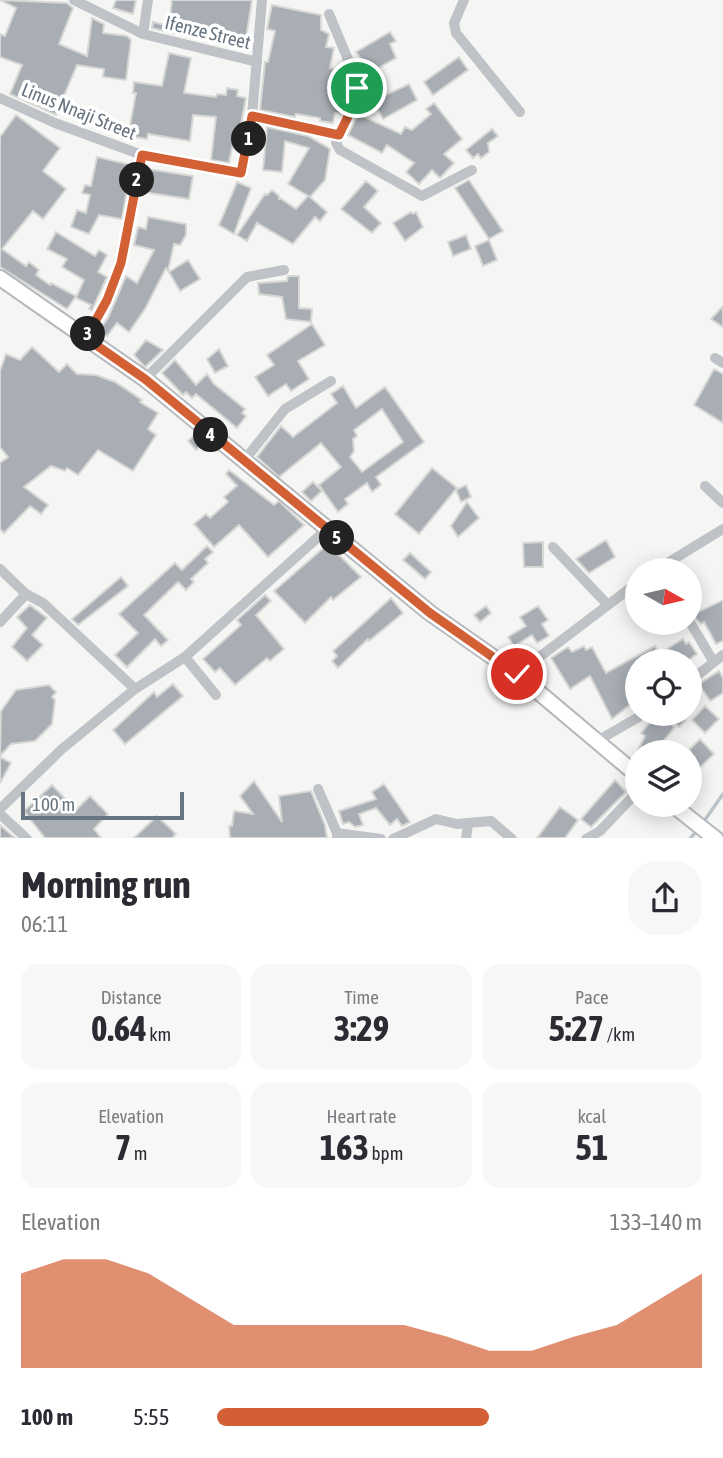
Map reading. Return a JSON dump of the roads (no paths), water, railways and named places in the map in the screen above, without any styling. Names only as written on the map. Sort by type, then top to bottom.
[{"type":"street","name":"Ifenze Street","points":[[74,0],[143,34],[257,62]]},
{"type":"street","points":[[143,34],[148,0]]},
{"type":"street","name":"Linus Nnaji Street","points":[[0,98],[55,123],[142,155],[241,173],[252,116],[262,0]]},
{"type":"street","points":[[464,0],[454,23],[456,33],[520,112]]},
{"type":"street","points":[[329,14],[357,81],[356,100],[336,143],[340,150],[422,196],[472,170]]},
{"type":"street","points":[[252,116],[339,135]]},
{"type":"street","points":[[86,338],[107,300],[121,263],[142,155]]},
{"type":"street","points":[[145,379],[247,277],[284,270]]},
{"type":"street","points":[[0,278],[145,379],[326,530],[430,613],[517,674],[625,765]]},
{"type":"street","points":[[243,461],[285,409],[331,380]]},
{"type":"street","points":[[705,486],[723,503]]},
{"type":"street","points":[[677,558],[723,529]]},
{"type":"street","points":[[26,838],[0,811],[62,749],[135,689],[185,657],[326,530]]},
{"type":"street","points":[[553,547],[606,603]]},
{"type":"street","points":[[0,569],[26,594],[43,603],[135,689]]},
{"type":"street","points":[[517,674],[625,591]]},
{"type":"street","points":[[0,622],[26,594]]},
{"type":"street","points":[[700,635],[718,658],[702,671]]},
{"type":"street","points":[[185,657],[216,695]]},
{"type":"street","points":[[597,741],[625,725]]},
{"type":"street","points":[[318,789],[337,836],[381,838]]},
{"type":"street","points":[[586,838],[600,831],[625,805]]},
{"type":"street","points":[[688,817],[704,830]]},
{"type":"street","points":[[393,838],[436,819],[468,824],[491,821],[512,838]]},
{"type":"street","points":[[466,838],[468,824]]},
{"type":"waterway","points":[[702,824],[723,794]]},
{"type":"waterway","points":[[691,838],[697,830]]}]
